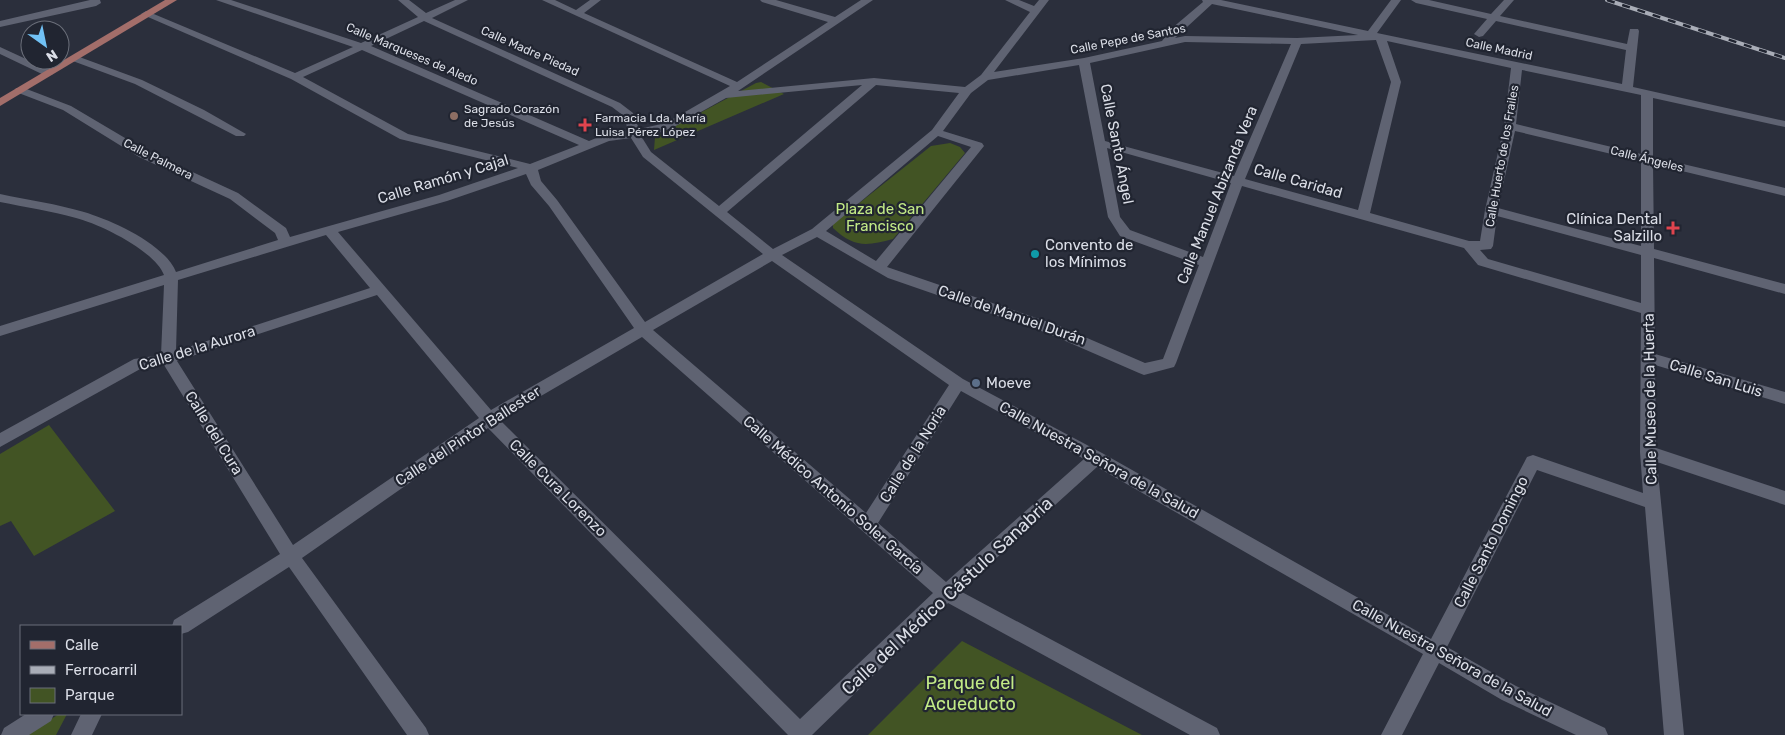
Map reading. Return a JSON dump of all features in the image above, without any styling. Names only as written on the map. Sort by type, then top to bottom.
[{"type":"main road","points":[[0,103],[172,0]]},
{"type":"street","name":"Calle Marqueses de Aledo","points":[[221,0],[289,20],[364,47],[587,144]]},
{"type":"street","name":"Calle Madre Piedad","points":[[403,0],[425,18],[616,105],[629,115],[635,135]]},
{"type":"street","points":[[296,77],[463,0]]},
{"type":"street","points":[[547,0],[738,86]]},
{"type":"street","points":[[578,13],[596,0]]},
{"type":"street","points":[[765,0],[836,21]]},
{"type":"street","name":"Calle Ramón y Cajal","points":[[0,331],[286,242],[443,198],[531,168],[606,138],[635,135],[670,125],[724,95],[868,0]]},
{"type":"street","points":[[1010,0],[1036,10]]},
{"type":"street","points":[[878,268],[978,146],[936,132],[968,91],[985,77],[1044,0]]},
{"type":"street","points":[[1165,44],[1175,31],[1209,0]]},
{"type":"street","name":"Calle Madrid","points":[[1209,0],[1785,124]]},
{"type":"street","points":[[1362,216],[1396,82],[1375,36],[1396,0]]},
{"type":"street","points":[[1416,0],[1631,48]]},
{"type":"street","points":[[1478,34],[1495,18],[1509,0]]},
{"type":"street","points":[[0,24],[96,1]]},
{"type":"street","points":[[146,14],[296,77],[404,137],[531,168]]},
{"type":"street","points":[[1627,89],[1634,31]]},
{"type":"street","name":"Calle Pepe de Santos","points":[[985,77],[1084,61],[1185,39],[1297,41],[1375,36]]},
{"type":"street","name":"Calle Manuel Abizanda Vera","points":[[1144,369],[1169,363],[1238,181],[1297,41]]},
{"type":"street","points":[[0,50],[48,73]]},
{"type":"street","points":[[74,58],[100,66],[172,97],[240,134]]},
{"type":"street","name":"Calle Santo Ángel","points":[[1084,61],[1114,217],[1125,233],[1207,263]]},
{"type":"street","name":"Calle Huerto de los Frailes","points":[[1486,246],[1491,210],[1510,126],[1517,65]]},
{"type":"street","points":[[724,95],[874,81],[968,91]]},
{"type":"street","points":[[719,212],[874,81]]},
{"type":"street","points":[[776,90],[790,88]]},
{"type":"street","name":"Calle Palmera","points":[[20,90],[67,108],[143,154],[234,196],[281,231],[286,242]]},
{"type":"street","name":"Calle Museo de la Huerta","points":[[1647,93],[1648,452],[1674,735]]},
{"type":"street","name":"Calle Ángeles","points":[[1510,126],[1785,192]]},
{"type":"street","name":"Calle del Pintor Ballester","points":[[182,625],[291,556],[489,419],[642,329],[772,255],[817,232],[936,132]]},
{"type":"street","name":"Calle Nuestra Señora de la Salud","points":[[635,135],[647,154],[772,255],[958,383],[1096,458],[1509,693],[1598,735]]},
{"type":"street","name":"Calle Caridad","points":[[1101,143],[1469,245],[1486,246]]},
{"type":"street","name":"Calle Médico Antonio Soler García","points":[[531,168],[535,182],[553,203],[642,329],[946,593],[1210,735]]},
{"type":"street","points":[[0,198],[81,216],[115,230],[150,249],[166,264],[171,277],[168,359]]},
{"type":"street","points":[[1491,210],[1785,289]]},
{"type":"street","name":"Calle Cura Lorenzo","points":[[329,230],[489,419],[799,734]]},
{"type":"street","name":"Calle de Manuel Durán","points":[[817,232],[878,268],[1098,346],[1144,369]]},
{"type":"street","points":[[1469,245],[1483,262],[1648,310]]},
{"type":"street","name":"Calle de la Aurora","points":[[0,441],[139,363],[168,359],[378,290]]},
{"type":"street","name":"Calle San Luis","points":[[1648,357],[1785,398]]},
{"type":"street","name":"Calle del Cura","points":[[168,359],[291,556],[419,735]]},
{"type":"street","name":"Calle de la Noria","points":[[868,526],[958,383]]},
{"type":"street","points":[[1648,452],[1785,498]]},
{"type":"street","name":"Calle del Médico Cástulo Sanabria","points":[[799,734],[946,593],[1096,458]]},
{"type":"street","name":"Calle Santo Domingo","points":[[1391,735],[1533,462],[1653,503]]},
{"type":"street","points":[[11,735],[42,715]]},
{"type":"street","points":[[81,735],[91,715]]},
{"type":"green space","points":[[761,82],[784,94],[654,150],[655,137]]},
{"type":"green space","name":"Plaza de San Francisco","points":[[950,143],[960,147],[965,153],[893,239],[861,244],[841,235],[833,228],[833,224],[931,146]]},
{"type":"green space","points":[[49,425],[115,511],[34,556],[11,521],[0,526],[0,454]]},
{"type":"green space","name":"Parque del Acueducto","points":[[962,641],[1142,735],[868,735]]},
{"type":"green space","points":[[57,715],[66,715],[56,735],[26,735]]},
{"type":"railway","points":[[1607,0],[1785,58]]},
{"type":"place","name":"Sagrado Corazón de Jesús","points":[[454,116]]},
{"type":"place","name":"Farmacia Lda. María Luisa Pérez López","points":[[585,125]]},
{"type":"place","name":"Clínica Dental Salzillo","points":[[1673,228]]},
{"type":"place","name":"Convento de los Mínimos","points":[[1035,254]]},
{"type":"place","name":"Moeve","points":[[976,383]]}]
